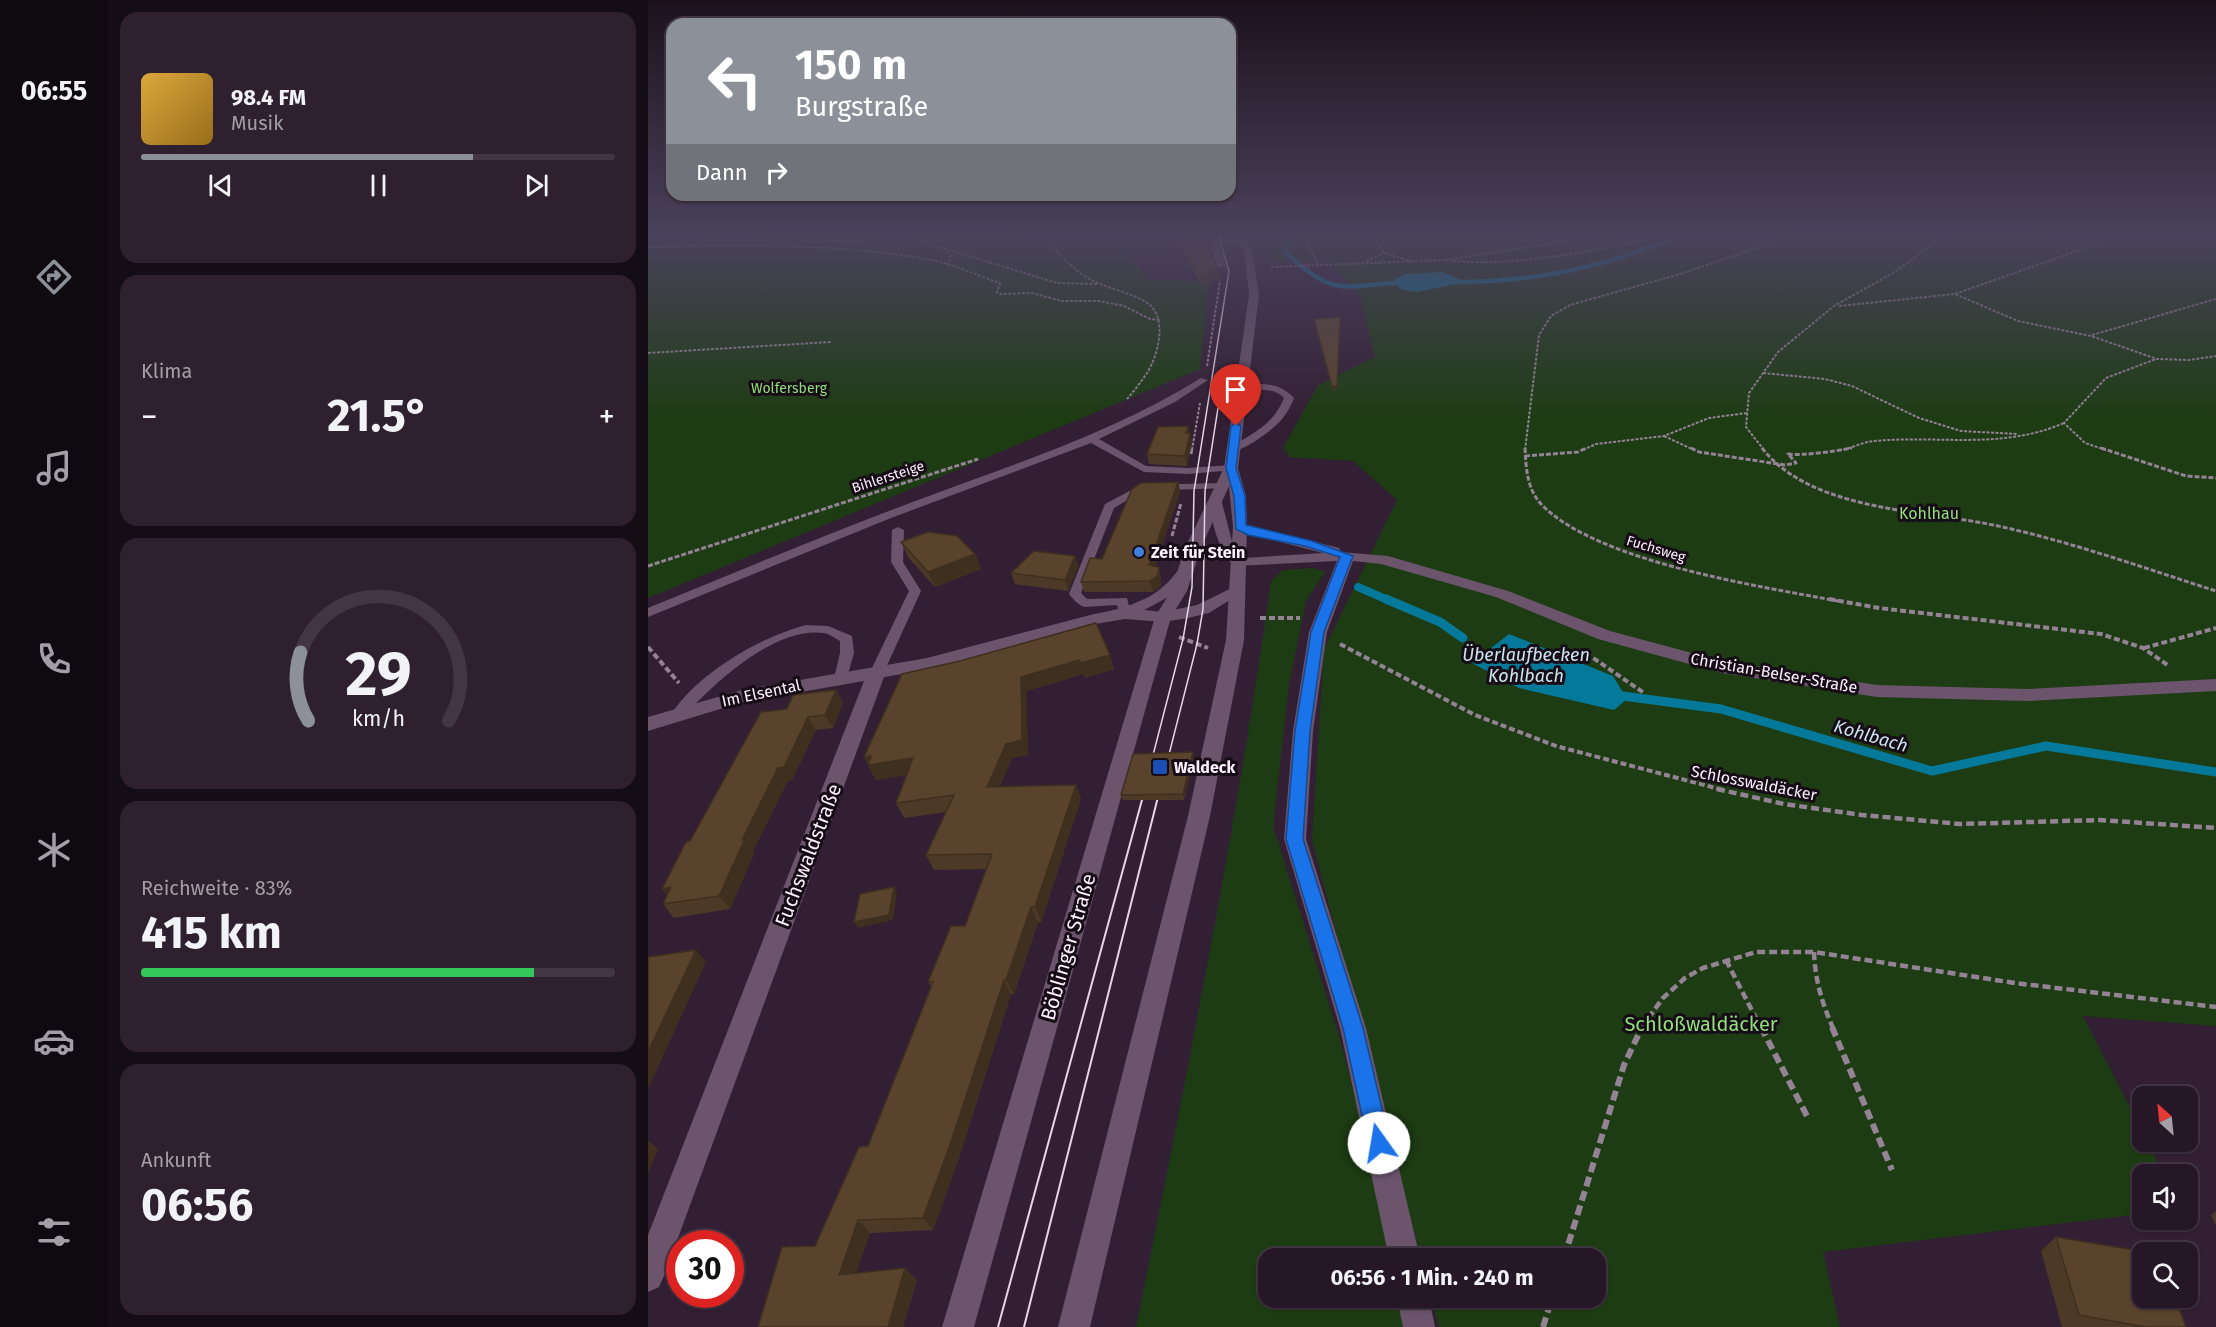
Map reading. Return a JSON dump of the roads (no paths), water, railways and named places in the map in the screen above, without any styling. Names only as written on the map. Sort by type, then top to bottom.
[{"type":"street","name":"Böblinger Straße","points":[[958,1327],[1103,818],[1163,617],[1179,591],[1192,548],[1231,468],[1239,389],[1254,296]]},
{"type":"street","name":"Böblinger Straße","points":[[1074,1327],[1199,816],[1237,620],[1240,563],[1239,496],[1231,468]]},
{"type":"street","points":[[1215,503],[1222,540],[1240,563]]},
{"type":"street","points":[[1240,527],[1252,532],[1308,543],[1347,556],[1320,625],[1303,731],[1294,839],[1353,1028],[1402,1248]]},
{"type":"street","name":"Christian-Belser-Straße","points":[[1240,563],[1347,556],[1382,560],[1502,594],[1604,635],[1722,666],[1877,691],[2028,695],[2216,685]]},
{"type":"street","name":"Böblinger Straße","points":[[1125,614],[1170,590],[1186,571]]},
{"type":"street","points":[[877,672],[927,664],[1125,614],[1163,617],[1203,609],[1238,590]]},
{"type":"street","name":"Im Elsental","points":[[648,724],[742,696],[877,672]]},
{"type":"street","name":"Fuchswaldstraße","points":[[648,1276],[877,672]]},
{"type":"street","points":[[1415,1308],[1419,1327]]},
{"type":"lane","points":[[648,612],[883,517],[1091,440],[1174,399],[1204,380]]},
{"type":"lane","points":[[1233,449],[1275,424],[1285,411],[1289,398],[1284,391],[1274,388],[1239,389]]},
{"type":"lane","points":[[1091,440],[1144,469],[1188,471],[1231,468]]},
{"type":"lane","points":[[1125,614],[1123,601],[1084,603],[1075,594],[1109,506],[1141,488],[1223,486]]},
{"type":"lane","points":[[877,672],[915,591],[897,562],[898,530]]},
{"type":"lane","points":[[678,714],[692,698],[751,652],[777,637],[819,627],[838,631],[847,639],[842,678]]},
{"type":"water","name":"Überlaufbecken Kohlbach","points":[[1509,634],[1613,676],[1627,699],[1614,710],[1519,688],[1472,663]]},
{"type":"waterway","name":"Kohlbach","points":[[1358,587],[1390,601]]},
{"type":"waterway","name":"Kohlbach","points":[[1386,599],[1440,622],[1463,638]]},
{"type":"waterway","name":"Kohlbach","points":[[1615,695],[1721,709],[1932,771],[2046,746],[2216,772]]},
{"type":"tram line","points":[[1144,790],[1183,639],[1192,587],[1194,491],[1225,296]]},
{"type":"tram line","points":[[1160,790],[1197,644],[1203,609],[1205,491],[1218,408]]},
{"type":"tram line","points":[[998,1327],[1145,789]]},
{"type":"tram line","points":[[1024,1327],[1160,789]]},
{"type":"place","name":"Zeit für Stein","points":[[1139,552]]},
{"type":"place","name":"Waldeck","points":[[1160,767]]},
{"type":"park label","name":"Wolfersberg","points":[[789,388]]},
{"type":"park label","name":"Kohlhau","points":[[1929,513]]},
{"type":"park label","name":"Schloßwaldäcker","points":[[1701,1024]]}]
